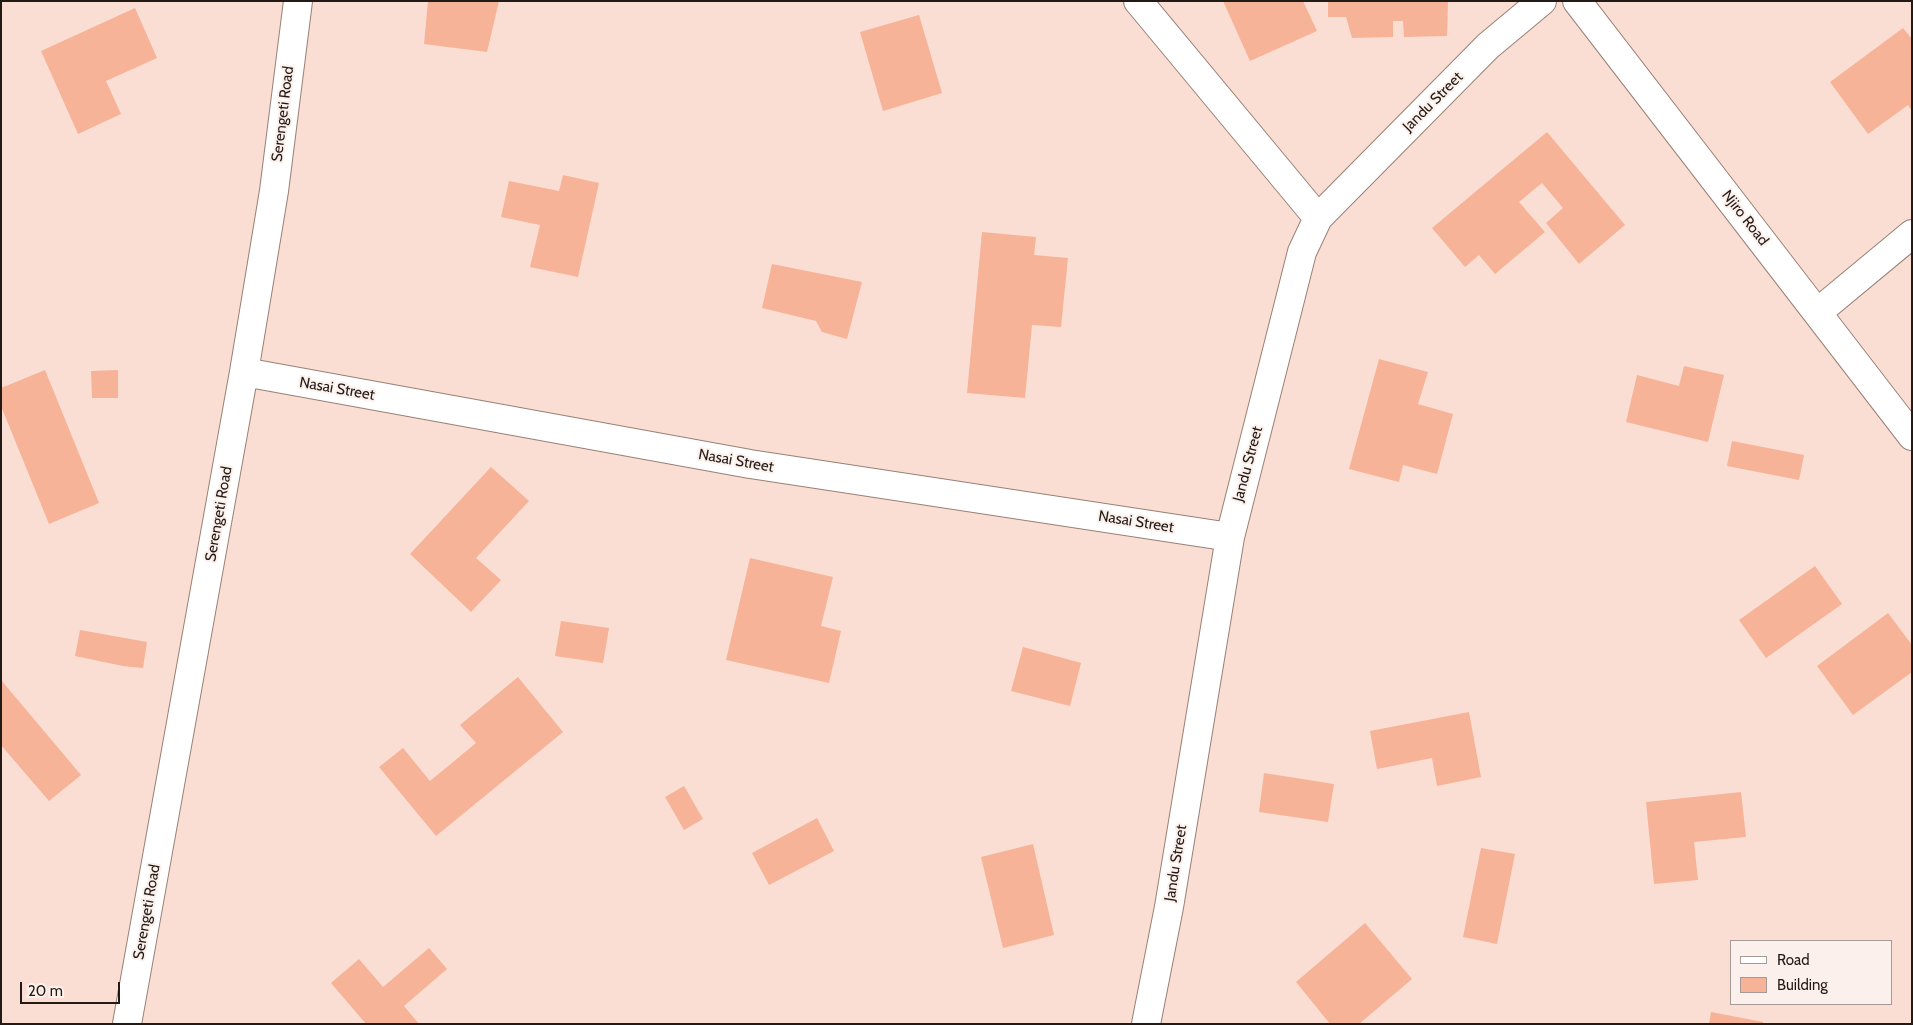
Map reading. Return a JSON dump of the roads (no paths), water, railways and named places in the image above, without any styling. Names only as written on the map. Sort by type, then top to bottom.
[{"type":"street","name":"Serengeti Road","points":[[127,1024],[244,372],[274,191],[298,1]]},
{"type":"street","points":[[1138,1],[1318,218]]},
{"type":"street","name":"Jandu Street","points":[[1146,1024],[1169,907],[1230,536],[1302,252],[1318,218],[1488,46],[1542,1]]},
{"type":"street","name":"Njiro Road","points":[[1578,1],[1912,436]]},
{"type":"street","points":[[1818,312],[1912,234]]},
{"type":"street","name":"Nasai Street","points":[[244,372],[750,464],[1230,536]]}]
